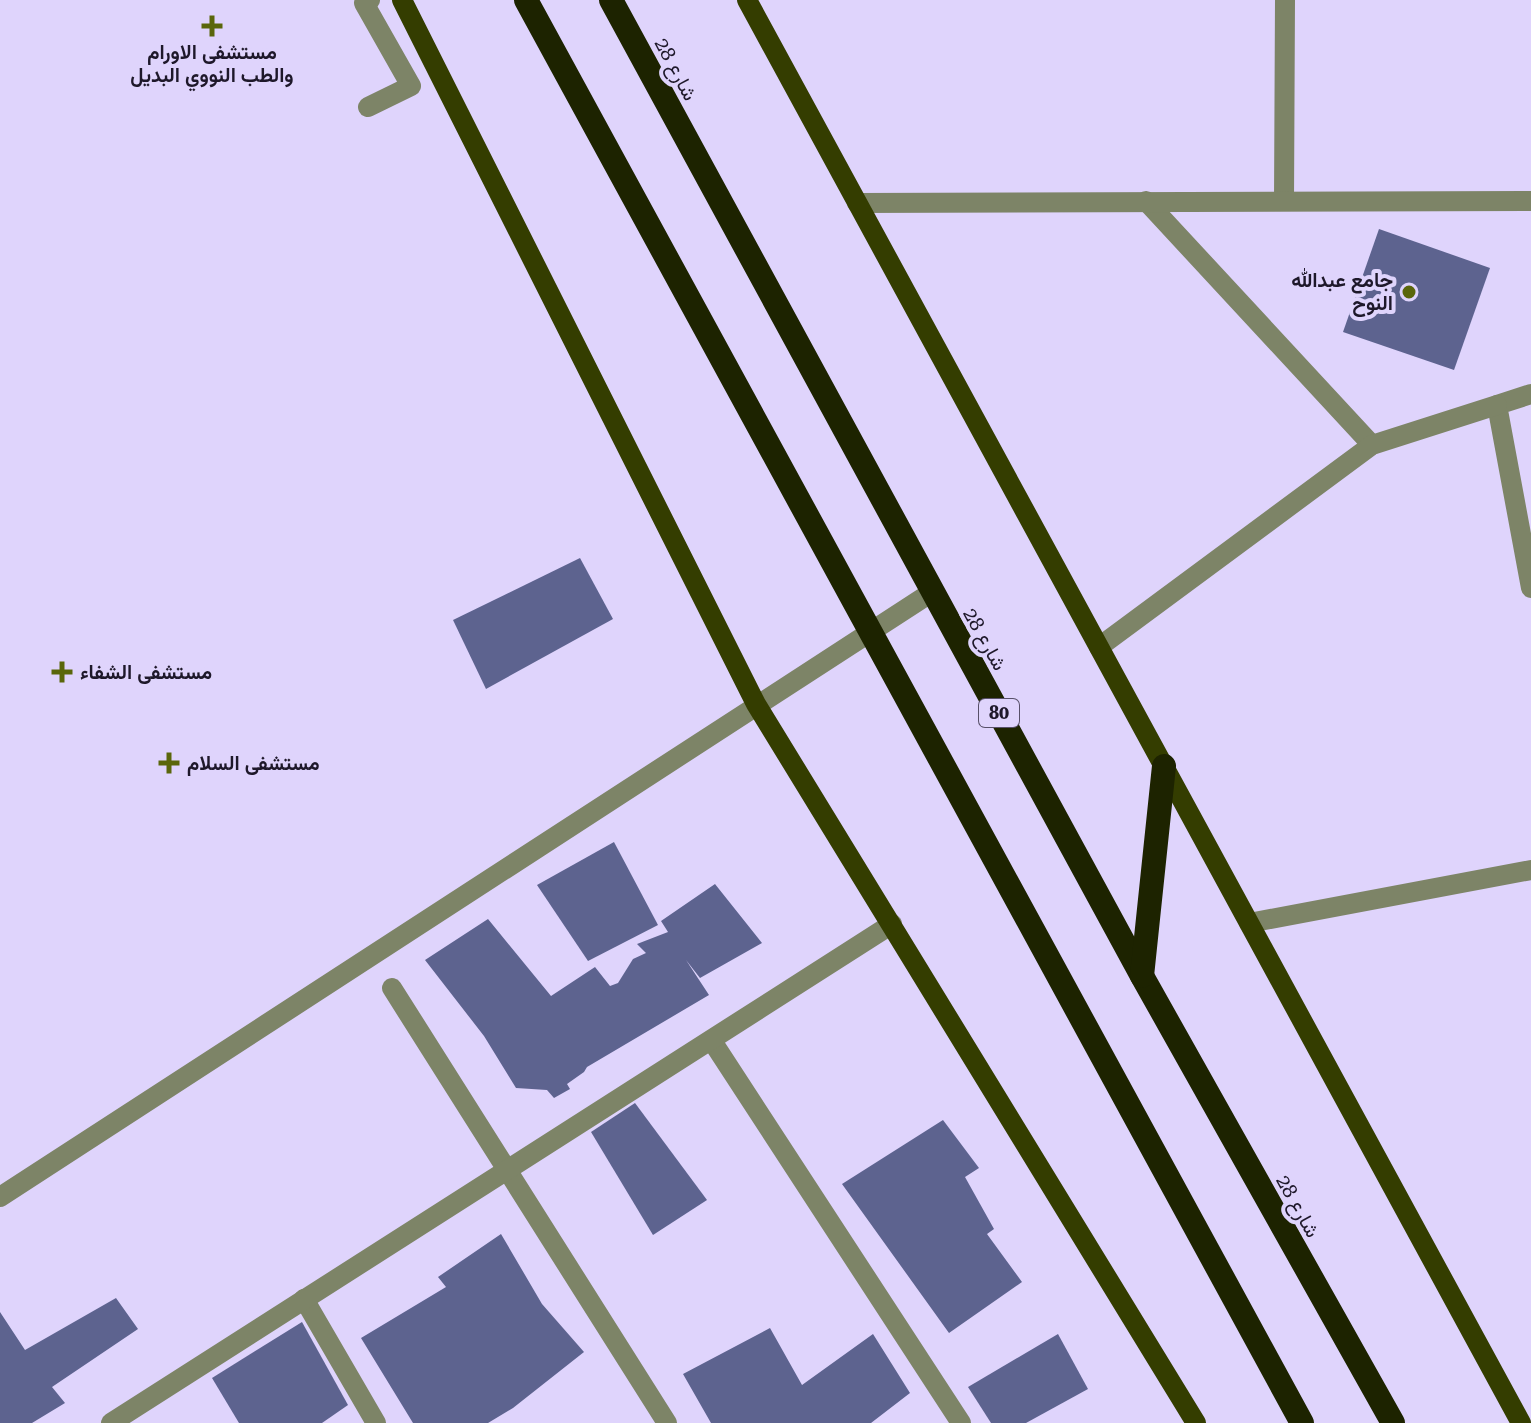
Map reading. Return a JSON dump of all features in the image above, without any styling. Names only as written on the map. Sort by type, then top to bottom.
[{"type":"highway","points":[[526,0],[1302,1423]]},
{"type":"highway","name":"شارع 28","points":[[611,0],[1142,976],[1393,1423]]},
{"type":"highway","points":[[1142,976],[1164,766]]},
{"type":"main road","points":[[402,0],[756,704],[1196,1423]]},
{"type":"main road","points":[[747,0],[1521,1423]]},
{"type":"street","points":[[368,107],[411,86],[364,3],[370,0]]},
{"type":"street","points":[[1284,200],[1285,0]]},
{"type":"street","points":[[1146,201],[1372,445]]},
{"type":"street","points":[[857,203],[1531,201]]},
{"type":"street","points":[[1099,647],[1372,445],[1531,394]]},
{"type":"street","points":[[1497,405],[1531,588]]},
{"type":"street","points":[[0,1197],[932,592]]},
{"type":"street","points":[[1249,923],[1531,870]]},
{"type":"street","points":[[111,1423],[892,924]]},
{"type":"street","points":[[392,988],[667,1423]]},
{"type":"street","points":[[712,1041],[961,1423]]},
{"type":"street","points":[[304,1299],[376,1423]]},
{"type":"building","points":[[1379,229],[1490,268],[1454,370],[1343,332]]},
{"type":"building","points":[[580,558],[613,619],[486,689],[453,620]]},
{"type":"building","points":[[614,842],[658,925],[588,961],[537,885]]},
{"type":"building","points":[[715,884],[762,943],[700,978],[686,960],[709,995],[587,1067],[567,1084],[570,1089],[554,1098],[547,1090],[516,1088],[484,1036],[425,960],[488,919],[551,996],[595,967],[610,986],[618,983],[633,959],[646,953],[637,944],[668,932],[661,921]]},
{"type":"building","points":[[635,1103],[707,1200],[653,1235],[591,1132]]},
{"type":"building","points":[[943,1120],[979,1168],[965,1177],[994,1229],[987,1234],[1022,1282],[949,1333],[842,1184]]},
{"type":"building","points":[[501,1234],[542,1304],[584,1352],[513,1408],[488,1423],[413,1423],[361,1338],[446,1287],[438,1277]]},
{"type":"building","points":[[116,1298],[138,1329],[52,1387],[65,1403],[32,1423],[0,1423],[0,1312],[25,1350]]},
{"type":"building","points":[[302,1322],[348,1405],[322,1423],[239,1423],[212,1378]]},
{"type":"building","points":[[770,1328],[802,1385],[873,1334],[910,1393],[871,1423],[711,1423],[683,1374]]},
{"type":"building","points":[[1058,1334],[1088,1389],[1026,1423],[991,1423],[968,1387]]},
{"type":"place","name":"مستشفى الاورام والطب النووي البديل","points":[[212,26]]},
{"type":"place","name":"جامع عبدالله النوح","points":[[1409,292]]},
{"type":"place","name":"مستشفى الشفاء","points":[[62,672]]},
{"type":"place","name":"مستشفى السلام","points":[[169,763]]}]
